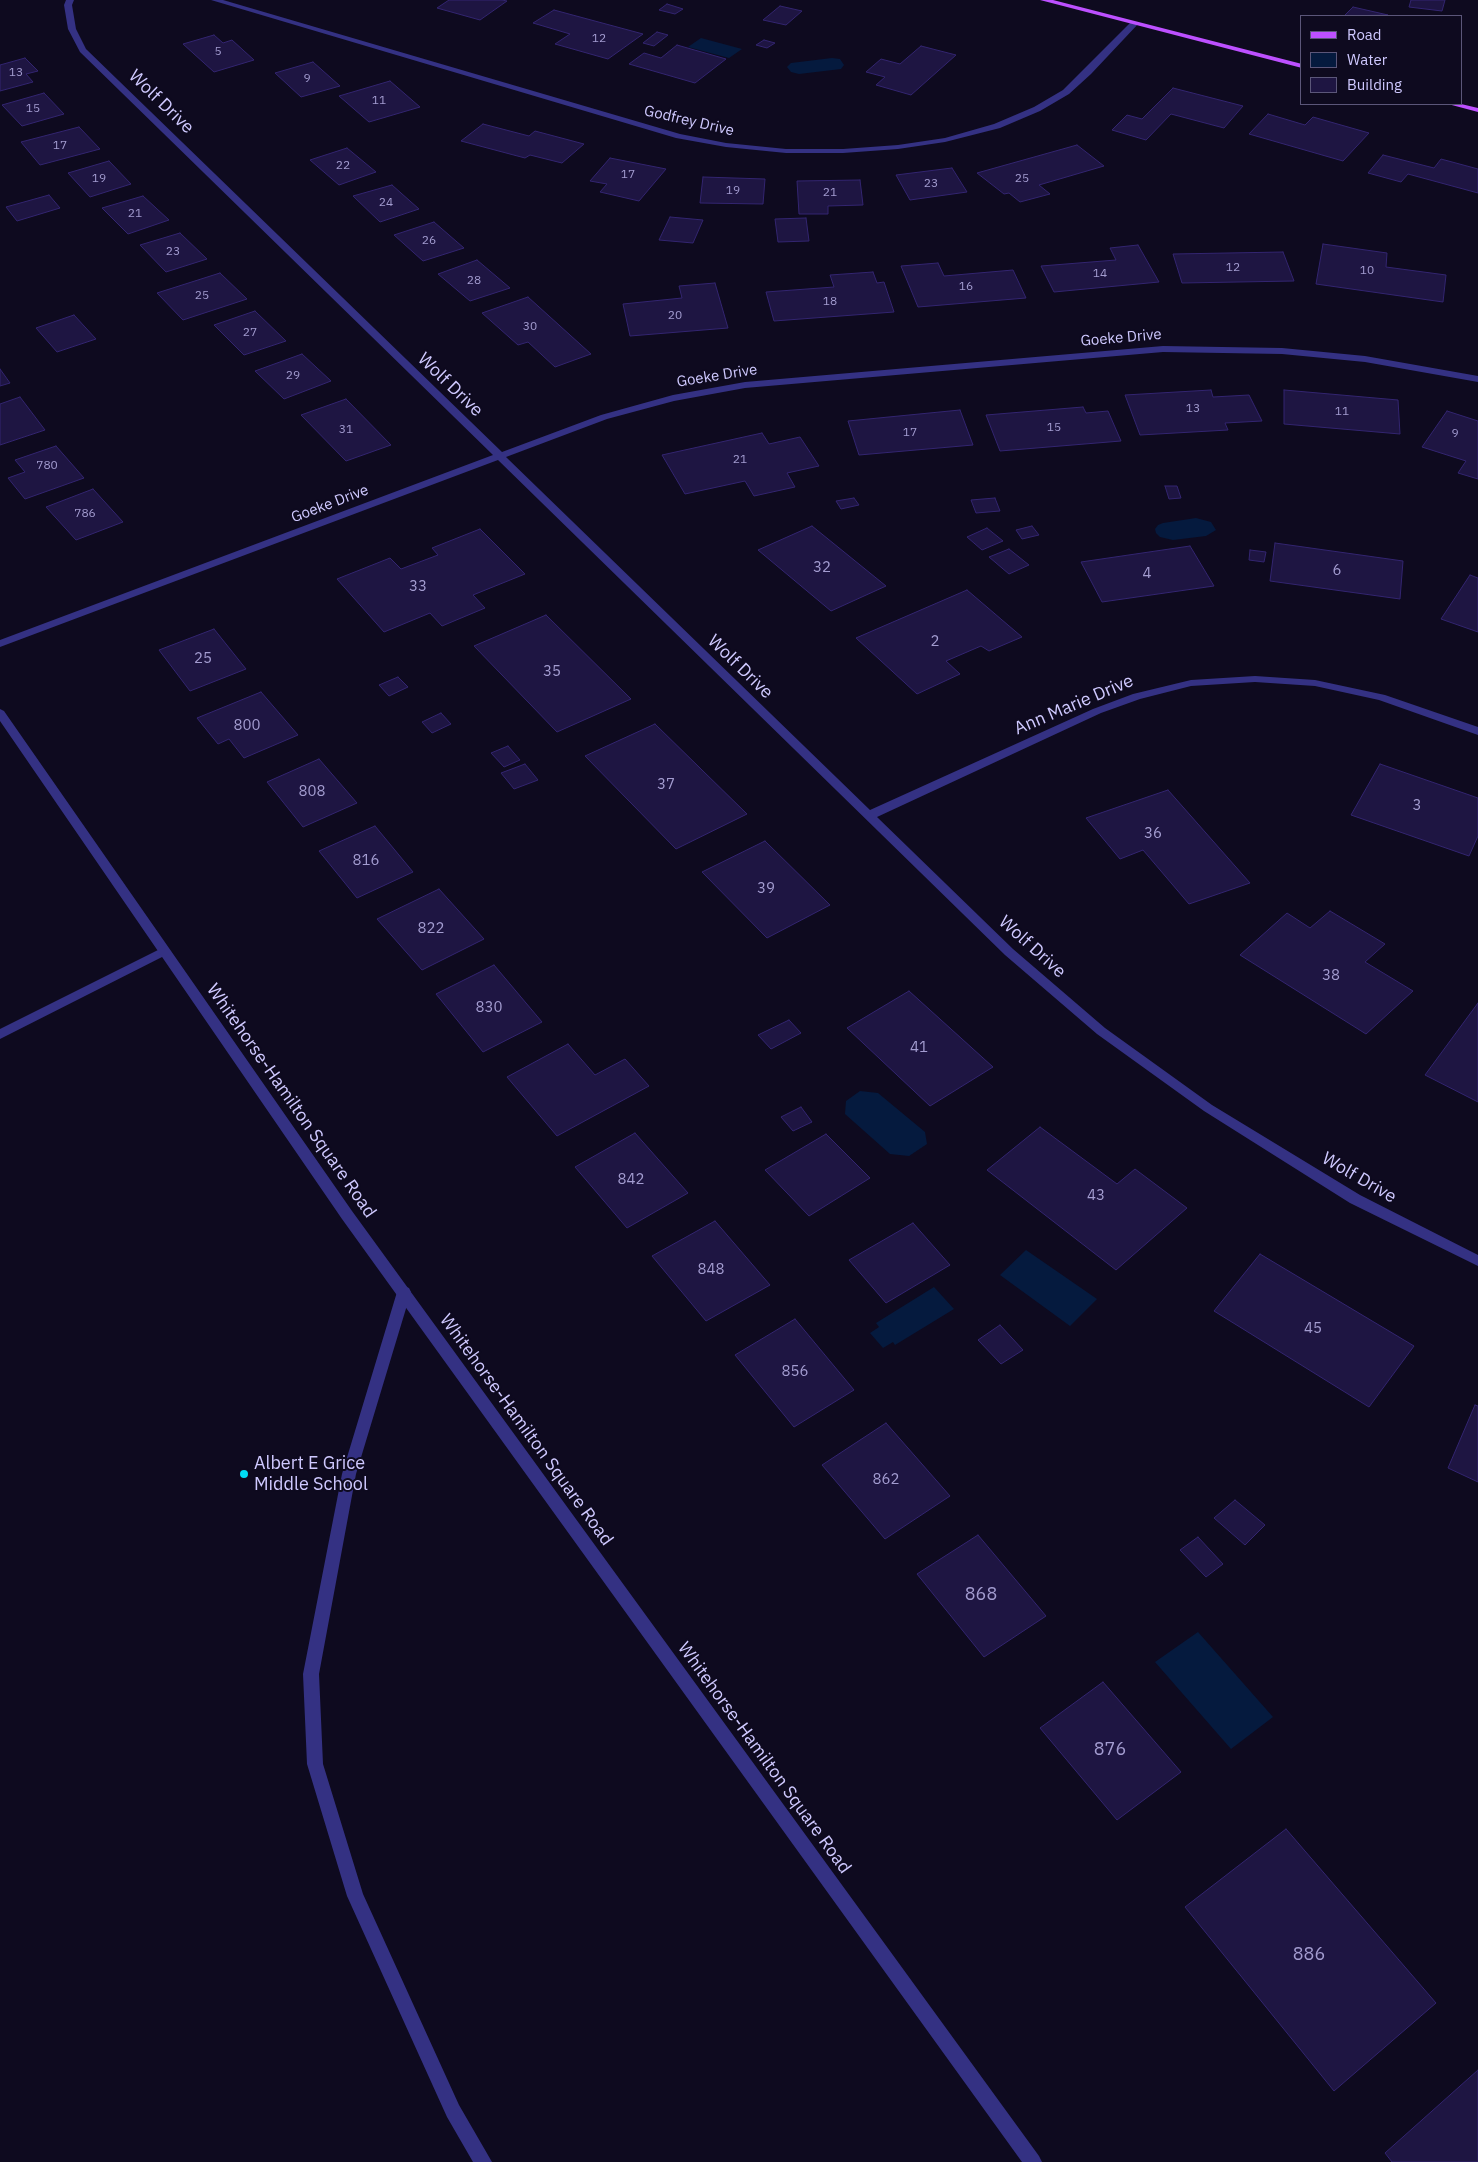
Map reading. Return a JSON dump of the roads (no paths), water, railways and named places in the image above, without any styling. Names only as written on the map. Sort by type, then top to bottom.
[{"type":"main road","points":[[1044,0],[1300,65]]},
{"type":"main road","points":[[1456,105],[1478,110]]},
{"type":"street","name":"Wolf Drive","points":[[70,0],[68,5],[72,29],[84,50],[498,456],[1009,952],[1108,1036],[1208,1108],[1355,1199],[1478,1261]]},
{"type":"street","name":"Godfrey Drive","points":[[215,0],[679,136],[726,145],[786,151],[843,152],[898,147],[945,140],[997,126],[1037,109],[1066,92],[1135,23]]},
{"type":"street","name":"Goeke Drive","points":[[0,644],[604,417],[673,398],[745,385],[1163,349],[1208,348],[1365,359],[1478,380]]},
{"type":"street","name":"Ann Marie Drive","points":[[868,816],[1097,711],[1137,696],[1191,683],[1255,679],[1315,683],[1381,697],[1478,732]]},
{"type":"street","name":"Whitehorse-Hamilton Square Road","points":[[0,713],[347,1215],[1032,2162]]},
{"type":"street","points":[[0,1034],[164,950]]},
{"type":"street","points":[[404,1292],[349,1474],[311,1674],[315,1764],[355,1896],[453,2111],[483,2162]]},
{"type":"water","points":[[701,38],[742,49],[729,58],[688,47]]},
{"type":"water","points":[[832,58],[840,59],[844,65],[841,69],[799,74],[791,72],[787,67],[791,63]]},
{"type":"water","points":[[1196,518],[1211,522],[1216,530],[1206,536],[1173,540],[1160,537],[1156,533],[1155,529],[1163,523]]},
{"type":"water","points":[[860,1091],[878,1093],[925,1132],[927,1144],[909,1156],[890,1154],[845,1114],[846,1101]]},
{"type":"water","points":[[1026,1250],[1097,1299],[1070,1326],[1000,1275]]},
{"type":"water","points":[[934,1287],[954,1309],[895,1345],[893,1342],[883,1348],[870,1333],[879,1327],[876,1323]]},
{"type":"water","points":[[1198,1632],[1273,1717],[1231,1749],[1155,1662]]},
{"type":"place","name":"Albert E Grice Middle School","points":[[244,1474]]}]
